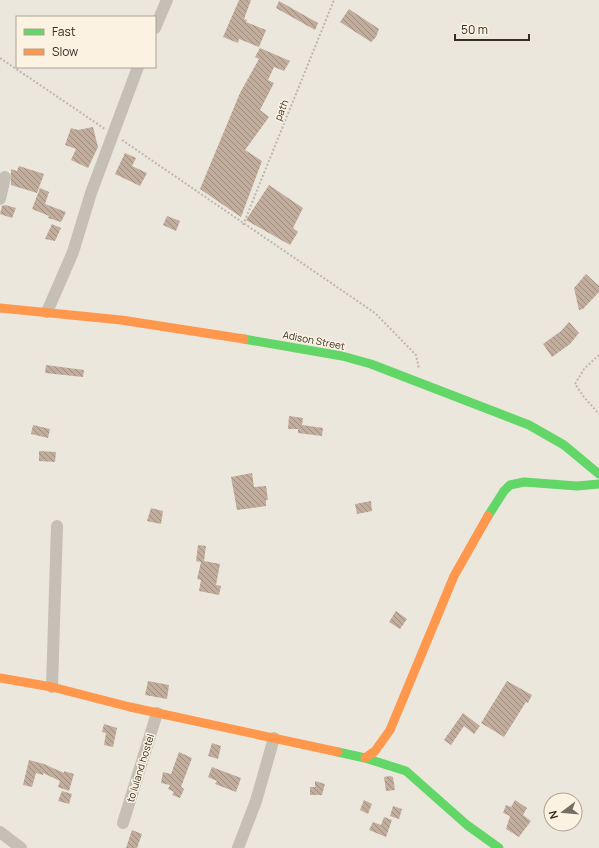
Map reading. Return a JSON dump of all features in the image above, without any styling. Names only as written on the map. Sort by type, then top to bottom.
[{"type":"street","points":[[156,26],[167,0]]},
{"type":"street","points":[[47,312],[73,252],[91,193],[138,68]]},
{"type":"street","points":[[0,199],[5,177]]},
{"type":"street","name":"Adison Street","points":[[0,308],[47,312],[205,332],[342,356],[389,370],[421,382],[544,433],[564,445],[599,474]]},
{"type":"street","points":[[365,758],[375,751],[390,730],[454,576],[472,542],[504,491],[510,485],[524,482],[577,486],[599,484]]},
{"type":"street","points":[[52,687],[58,526]]},
{"type":"street","points":[[0,678],[52,687],[157,713],[365,758],[406,771],[418,780],[467,825],[499,848]]},
{"type":"street","name":"to luland hostel","points":[[123,823],[157,713]]},
{"type":"street","points":[[238,848],[256,801],[274,738]]},
{"type":"street","points":[[0,832],[21,848]]},
{"type":"path","name":"path","points":[[243,225],[334,0]]},
{"type":"path","points":[[0,58],[375,313],[416,355],[421,382]]},
{"type":"path","points":[[599,355],[584,370],[575,384],[599,414]]},
{"type":"building","points":[[239,0],[251,0],[244,19],[247,20],[246,22],[266,30],[259,47],[239,39],[238,43],[223,37]]},
{"type":"building","points":[[279,1],[318,23],[315,30],[276,8]]},
{"type":"building","points":[[349,9],[379,29],[376,37],[371,42],[340,22]]},
{"type":"building","points":[[260,48],[290,61],[284,71],[274,67],[268,80],[274,83],[260,110],[269,117],[245,150],[262,161],[241,217],[200,189],[240,93],[259,59],[255,57]]},
{"type":"building","points":[[93,127],[98,147],[88,168],[71,160],[76,149],[65,145],[71,128],[78,130]]},
{"type":"building","points":[[125,153],[136,158],[132,166],[147,173],[140,186],[115,174]]},
{"type":"building","points":[[19,166],[44,174],[37,193],[11,185],[11,169],[17,171]]},
{"type":"building","points":[[269,185],[303,208],[293,228],[298,232],[290,245],[246,220]]},
{"type":"building","points":[[40,188],[49,192],[45,204],[66,212],[61,222],[48,218],[49,216],[32,209]]},
{"type":"building","points":[[5,205],[16,208],[12,218],[0,214],[2,206]]},
{"type":"building","points":[[167,216],[180,221],[176,231],[163,225]]},
{"type":"building","points":[[52,224],[61,228],[55,241],[45,239]]},
{"type":"building","points":[[586,274],[599,286],[599,292],[583,309],[579,310],[574,288]]},
{"type":"building","points":[[569,322],[579,333],[570,344],[552,357],[543,344],[561,331]]},
{"type":"building","points":[[46,365],[84,370],[83,377],[45,373]]},
{"type":"building","points":[[289,416],[303,418],[302,425],[323,428],[322,436],[298,433],[298,429],[288,429]]},
{"type":"building","points":[[33,425],[50,429],[48,438],[31,434]]},
{"type":"building","points":[[39,451],[56,452],[55,462],[39,461]]},
{"type":"building","points":[[252,473],[254,487],[266,486],[268,500],[266,500],[266,506],[237,510],[231,477]]},
{"type":"building","points":[[371,501],[372,511],[357,514],[355,504]]},
{"type":"building","points":[[151,508],[163,511],[161,524],[147,521]]},
{"type":"building","points":[[198,545],[206,546],[204,561],[220,564],[216,585],[221,586],[219,595],[199,591],[201,580],[197,579],[201,562],[196,561]]},
{"type":"building","points":[[396,611],[407,619],[400,629],[389,622]]},
{"type":"building","points":[[148,681],[169,685],[167,699],[145,695]]},
{"type":"building","points":[[507,681],[532,695],[504,737],[481,723]]},
{"type":"building","points":[[463,713],[480,726],[474,734],[464,726],[451,745],[444,740]]},
{"type":"building","points":[[104,724],[117,728],[113,747],[104,745],[106,733],[102,732]]},
{"type":"building","points":[[212,743],[221,746],[218,759],[208,756]]},
{"type":"building","points":[[179,752],[192,758],[181,787],[184,789],[180,798],[172,795],[174,792],[168,789],[170,785],[161,783],[163,772],[171,774]]},
{"type":"building","points":[[29,760],[44,764],[64,773],[64,771],[74,774],[69,791],[58,787],[60,781],[43,773],[43,775],[36,773],[32,787],[23,785]]},
{"type":"building","points":[[212,767],[241,778],[236,792],[215,784],[217,781],[208,777]]},
{"type":"building","points":[[384,777],[393,777],[395,790],[386,791]]},
{"type":"building","points":[[315,781],[325,784],[322,795],[310,795],[310,787],[315,787]]},
{"type":"building","points":[[62,791],[72,794],[69,804],[58,801]]},
{"type":"building","points":[[364,800],[372,804],[368,814],[360,810]]},
{"type":"building","points":[[515,800],[527,808],[523,815],[531,821],[519,837],[506,829],[510,816],[503,813],[506,805],[511,807]]},
{"type":"building","points":[[393,806],[402,809],[399,819],[390,816]]},
{"type":"building","points":[[384,817],[392,820],[386,837],[369,830],[373,822],[381,825]]},
{"type":"building","points":[[132,830],[142,834],[137,848],[126,848]]},
{"type":"traffic: fast","points":[[244,339],[342,356],[371,364],[529,425],[564,445],[599,474]]},
{"type":"traffic: fast","points":[[488,516],[504,491],[510,485],[524,482],[577,486],[599,484]]},
{"type":"traffic: fast","points":[[338,752],[365,758],[406,771],[467,825],[499,848]]},
{"type":"traffic: slow","points":[[0,308],[121,320],[244,339]]},
{"type":"traffic: slow","points":[[365,758],[375,751],[390,730],[454,576],[488,516]]},
{"type":"traffic: slow","points":[[0,678],[52,687],[130,707],[338,752]]}]
